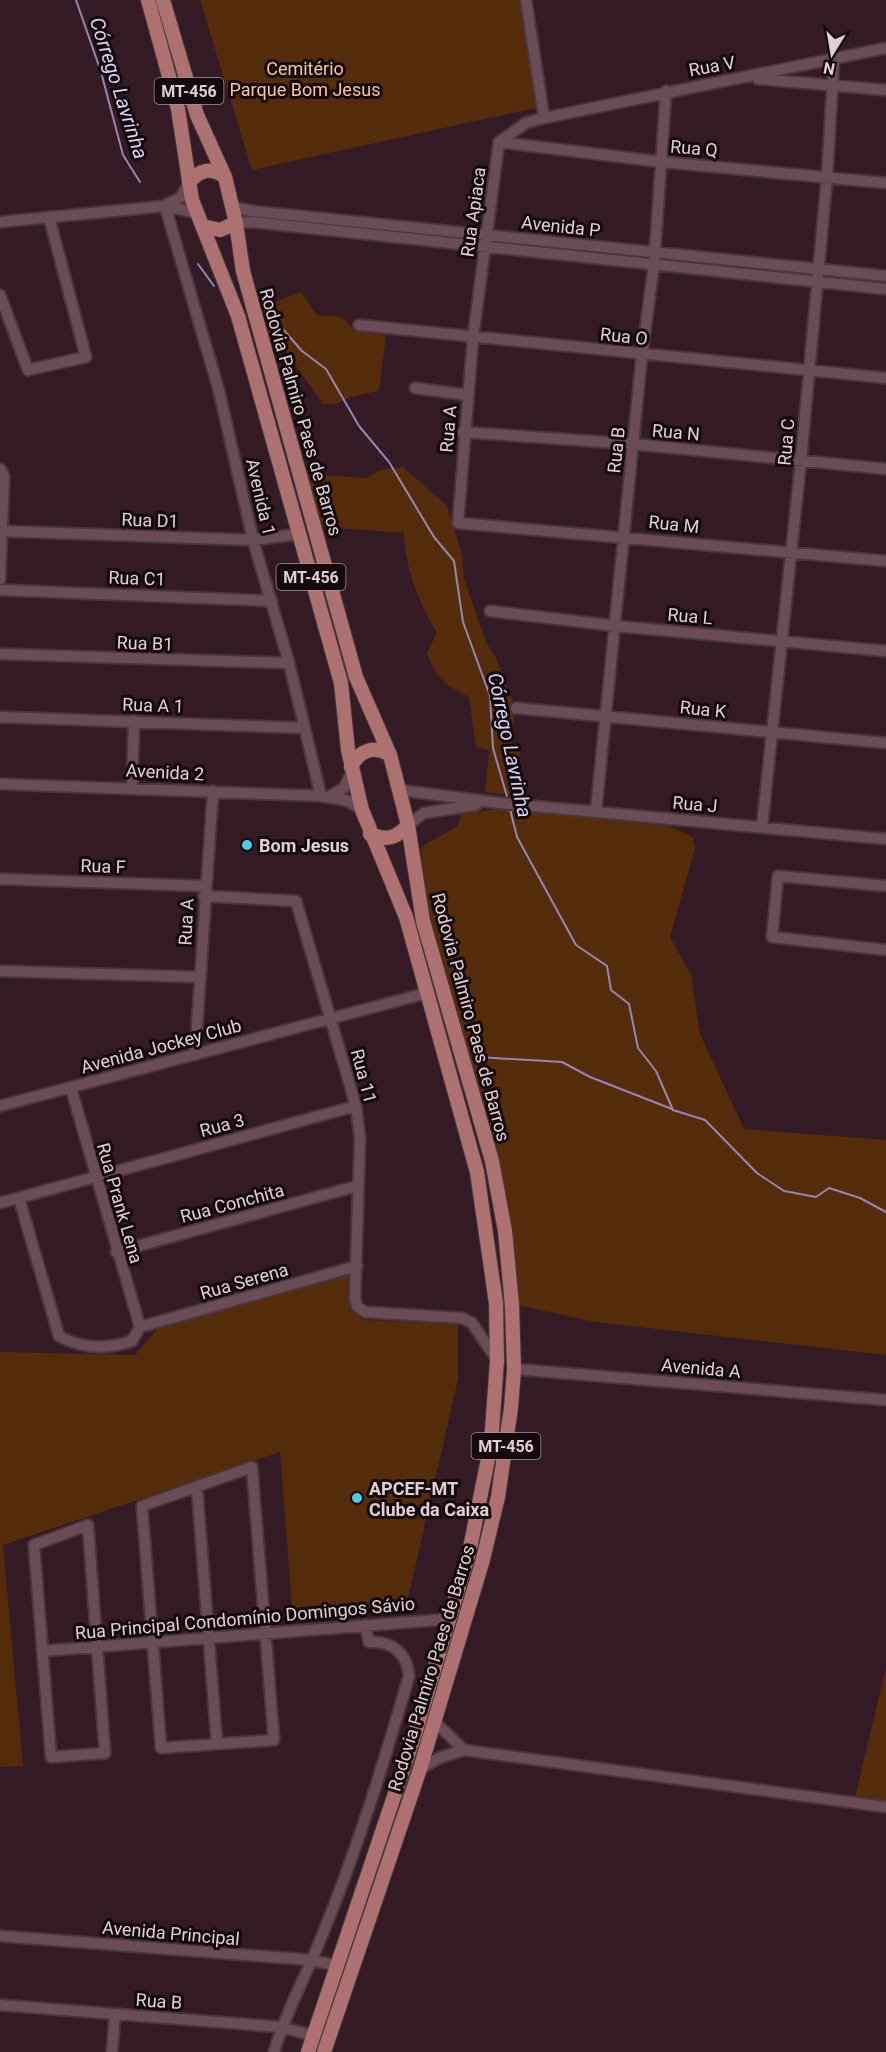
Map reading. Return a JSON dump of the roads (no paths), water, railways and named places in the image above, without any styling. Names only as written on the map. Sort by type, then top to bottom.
[{"type":"main road","name":"Rodovia Palmiro Paes de Barros","points":[[148,0],[178,109],[189,183],[199,219],[238,316],[341,683],[351,770],[362,810],[406,918],[482,1189],[496,1303],[497,1361],[491,1444],[469,1553],[411,1748],[308,2052]]},
{"type":"main road","name":"Rodovia Palmiro Paes de Barros","points":[[164,0],[197,115],[225,177],[233,207],[245,280],[356,677],[390,755],[408,825],[423,921],[494,1173],[505,1231],[512,1305],[514,1369],[498,1497],[482,1563],[420,1769],[324,2052]]},
{"type":"main road","points":[[189,183],[193,177],[206,171],[213,171],[225,177]]},
{"type":"main road","points":[[199,219],[220,230],[236,223]]},
{"type":"main road","points":[[351,770],[354,760],[367,750],[383,750],[390,755]]},
{"type":"main road","points":[[370,834],[381,838],[392,838],[408,825]]},
{"type":"street","points":[[499,142],[526,123],[544,118],[526,0]]},
{"type":"street","name":"Rua V","points":[[544,118],[666,91],[743,78],[886,48]]},
{"type":"street","name":"Rua C","points":[[762,827],[801,460],[827,177],[834,60]]},
{"type":"street","points":[[743,78],[886,90]]},
{"type":"street","name":"Rua B","points":[[596,811],[642,354],[654,265],[666,91]]},
{"type":"street","name":"Rua Q","points":[[499,142],[662,162],[886,183]]},
{"type":"street","name":"Rua Apiaca","points":[[473,338],[499,142]]},
{"type":"street","points":[[0,222],[165,206],[180,198],[189,183]]},
{"type":"street","points":[[165,206],[199,219]]},
{"type":"street","name":"Avenida 1","points":[[165,206],[219,392],[253,540],[272,601],[325,797]]},
{"type":"street","name":"Avenida P","points":[[233,207],[252,211],[886,276]]},
{"type":"street","points":[[0,296],[28,370],[86,357],[49,217]]},
{"type":"street","name":"Avenida P","points":[[236,223],[253,222],[886,289]]},
{"type":"street","name":"Rua O","points":[[359,325],[886,378]]},
{"type":"street","name":"Rua A","points":[[458,523],[463,432],[473,338]]},
{"type":"street","points":[[415,388],[467,394]]},
{"type":"street","name":"Rua N","points":[[463,432],[633,444],[886,469]]},
{"type":"street","points":[[0,469],[4,476],[0,579]]},
{"type":"street","name":"Rua M","points":[[458,523],[624,535],[886,561]]},
{"type":"street","name":"Rua D1","points":[[1,531],[253,540],[299,534]]},
{"type":"street","name":"Rua C1","points":[[0,590],[272,601]]},
{"type":"street","name":"Rua L","points":[[490,611],[616,626],[886,651]]},
{"type":"street","name":"Rua B1","points":[[0,654],[289,663]]},
{"type":"street","name":"Rua K","points":[[516,708],[886,743]]},
{"type":"street","name":"Rua A 1","points":[[0,717],[305,728]]},
{"type":"street","points":[[132,787],[134,721]]},
{"type":"street","points":[[325,797],[344,788],[351,770]]},
{"type":"street","name":"Avenida 2","points":[[0,783],[325,797],[348,801],[362,810]]},
{"type":"street","name":"Rua J","points":[[399,790],[500,803],[886,839]]},
{"type":"street","name":"Rua A","points":[[195,1055],[213,791]]},
{"type":"street","name":"Rua J","points":[[408,825],[424,813],[439,808],[500,803]]},
{"type":"street","points":[[886,886],[778,876],[772,937],[886,950]]},
{"type":"street","name":"Rua F","points":[[0,879],[205,891],[296,901]]},
{"type":"street","name":"Rua 11","points":[[296,901],[356,1106],[360,1138],[357,1186],[355,1298],[357,1306],[365,1312],[462,1318],[472,1323],[497,1361]]},
{"type":"street","points":[[0,970],[200,977]]},
{"type":"street","points":[[329,1017],[427,993]]},
{"type":"street","name":"Avenida Jockey Club","points":[[0,1106],[329,1017]]},
{"type":"street","name":"Rua Prank Lena","points":[[71,1088],[116,1252],[140,1328]]},
{"type":"street","name":"Rua 3","points":[[0,1203],[356,1106]]},
{"type":"street","name":"Rua Conchita","points":[[116,1252],[357,1186]]},
{"type":"street","points":[[19,1198],[59,1336],[73,1344],[112,1347],[132,1341],[140,1328]]},
{"type":"street","name":"Rua Serena","points":[[140,1328],[357,1266]]},
{"type":"street","name":"Avenida A","points":[[514,1369],[886,1400]]},
{"type":"street","points":[[252,1467],[266,1633],[274,1740],[161,1748],[142,1506],[252,1467]]},
{"type":"street","points":[[197,1488],[217,1744]]},
{"type":"street","points":[[88,1525],[105,1753],[51,1757],[42,1651],[34,1545],[88,1525]]},
{"type":"street","name":"Rua Principal Condomínio Domingos Sávio","points":[[42,1651],[450,1619]]},
{"type":"street","name":"Rodovia Palmiro Paes de Barros","points":[[274,2052],[281,2027],[311,1960],[376,1792],[409,1676],[408,1662],[398,1649],[382,1642],[369,1642],[366,1625]]},
{"type":"street","points":[[434,1721],[464,1750]]},
{"type":"street","points":[[420,1769],[439,1758],[464,1750],[886,1807]]},
{"type":"street","name":"Avenida Principal","points":[[0,1936],[311,1960],[339,1966]]},
{"type":"street","name":"Rua B","points":[[0,2005],[281,2027],[314,2036]]},
{"type":"street","points":[[112,2052],[115,2014]]},
{"type":"waterway","name":"Córrego Lavrinha","points":[[76,0],[101,72],[123,155],[140,182]]},
{"type":"waterway","name":"Córrego Lavrinha","points":[[198,264],[214,286]]},
{"type":"waterway","name":"Córrego Lavrinha","points":[[281,327],[302,351],[326,369],[359,426],[389,462],[434,537],[454,561],[463,622],[490,696],[493,748],[508,800]]},
{"type":"waterway","name":"Córrego Lavrinha","points":[[510,809],[517,837],[576,945],[607,966],[611,990],[629,1004],[638,1048],[656,1071],[673,1110],[705,1120],[757,1173],[784,1191],[816,1197],[829,1188],[860,1198],[886,1212]]},
{"type":"waterway","points":[[478,1057],[562,1062],[590,1077],[672,1109]]},
{"type":"place","name":"Bom Jesus","points":[[247,845]]},
{"type":"place","name":"APCEF-MT Clube da Caixa","points":[[357,1498]]},
{"type":"park label","name":"Cemitério Parque Bom Jesus","points":[[305,78]]}]
